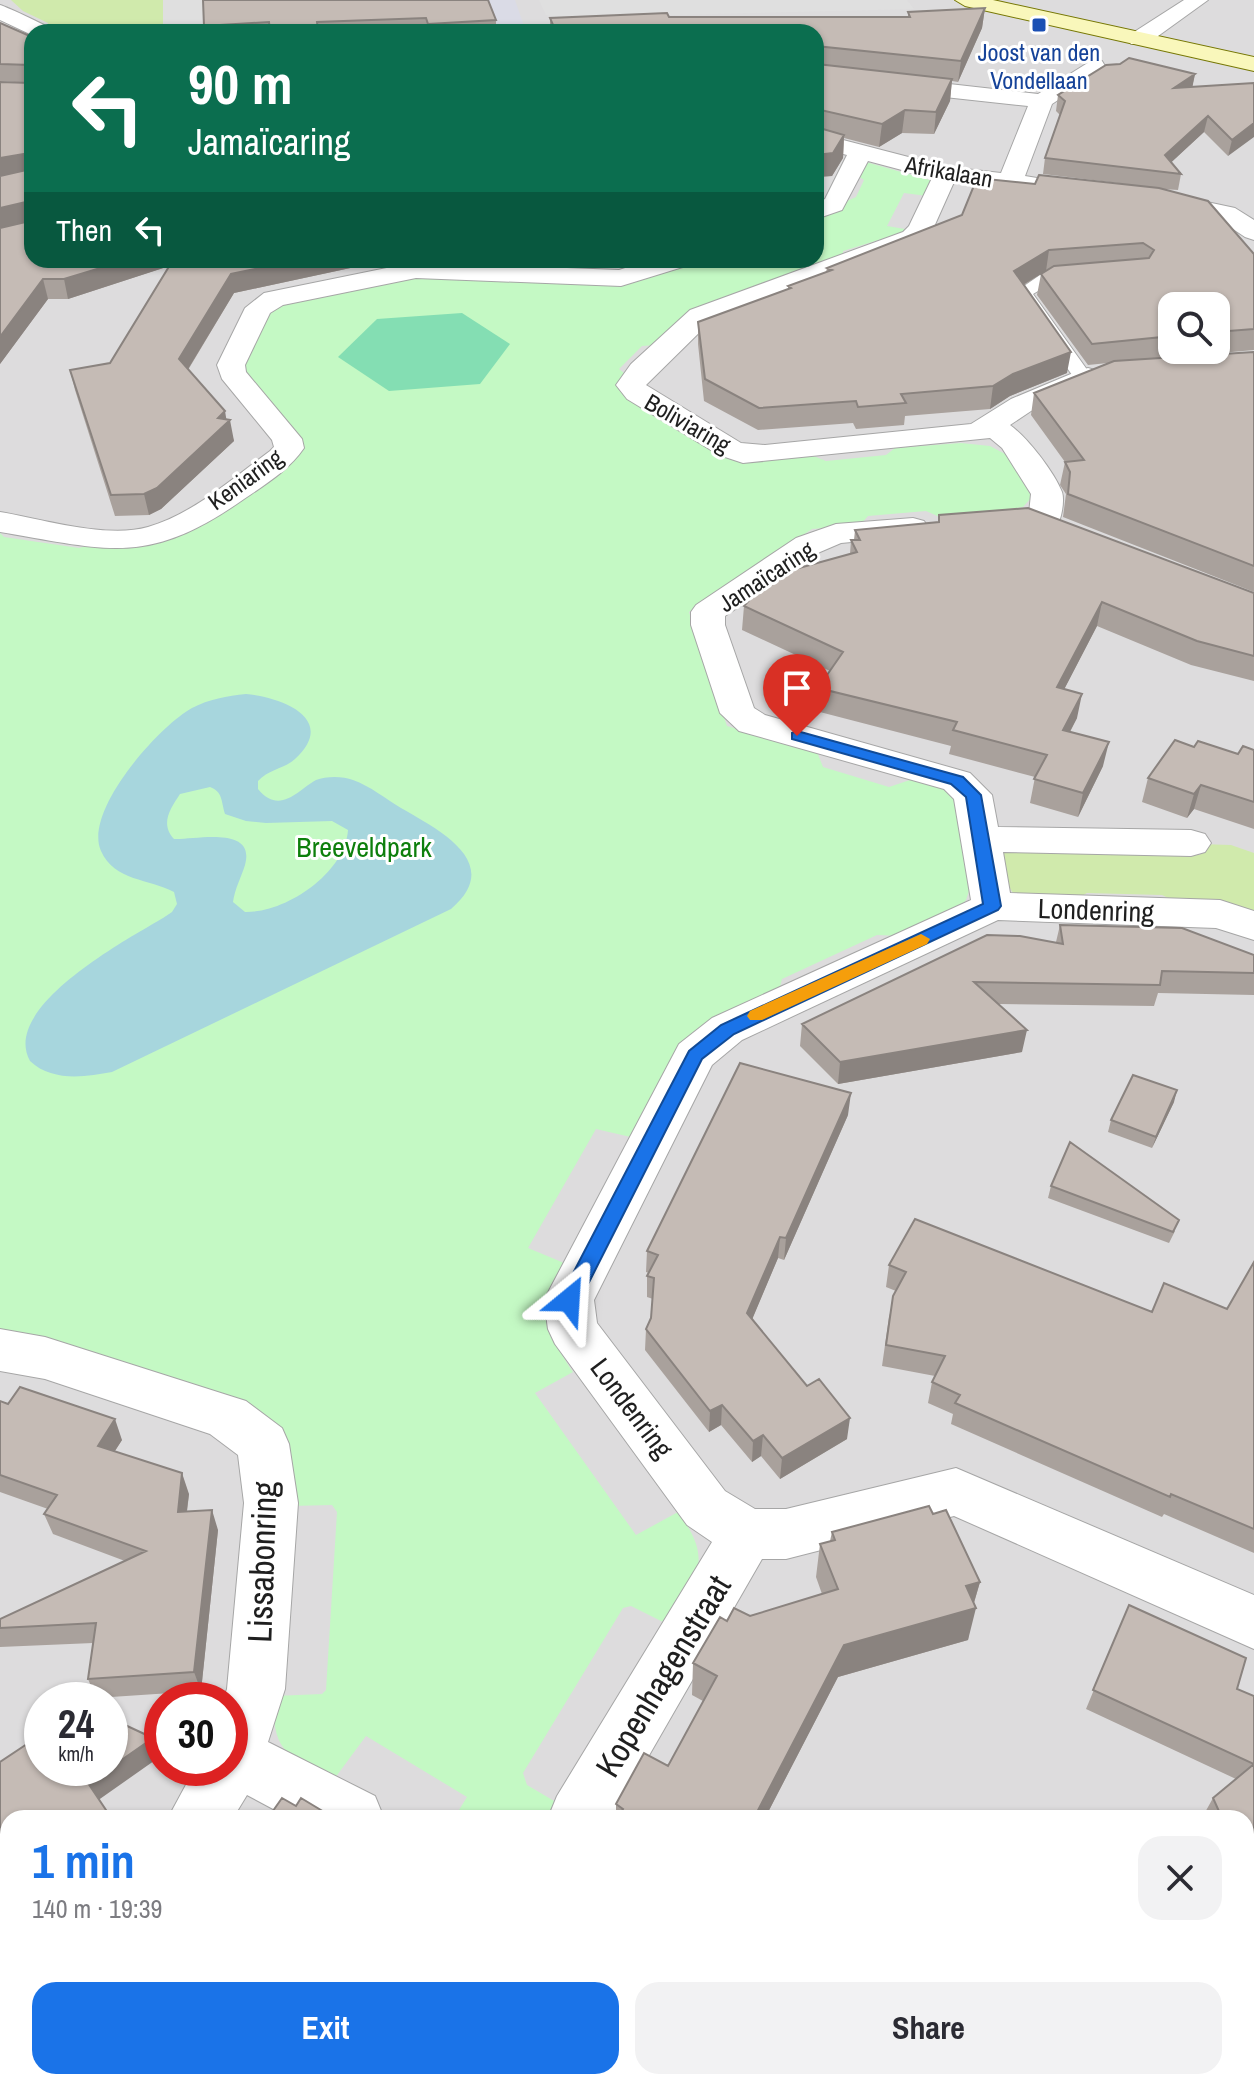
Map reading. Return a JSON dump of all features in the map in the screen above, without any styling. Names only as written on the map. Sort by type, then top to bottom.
[{"type":"street","points":[[965,0],[1254,64]]},
{"type":"street","points":[[1139,39],[1198,0]]},
{"type":"street","points":[[0,11],[24,25]]},
{"type":"street","points":[[1010,182],[1042,101],[1094,66]]},
{"type":"street","points":[[824,77],[1042,101]]},
{"type":"street","name":"Afrikalaan","points":[[824,142],[946,174],[1069,189]]},
{"type":"street","points":[[824,208],[833,205],[837,199],[860,153]]},
{"type":"street","name":"Boliviaring","points":[[946,174],[920,229],[912,237],[700,316],[635,376],[631,385],[651,402],[743,454],[765,454],[950,438],[979,432],[1021,405],[1084,378],[1119,371]]},
{"type":"street","points":[[1142,197],[1226,213],[1254,232]]},
{"type":"street","points":[[1226,213],[1254,203]]},
{"type":"street","name":"Keniaring","points":[[0,522],[125,539],[151,537],[173,530],[281,458],[289,448],[287,439],[232,373],[231,365],[259,308],[274,299],[402,268]]},
{"type":"street","name":"Keniaring","points":[[462,268],[621,278],[652,268]]},
{"type":"street","points":[[992,426],[1014,442],[1047,494],[1044,526]]},
{"type":"street","name":"Jamaïcaring","points":[[941,526],[836,534],[808,545],[708,612],[708,625],[738,713],[761,726],[957,781],[973,795],[992,906]]},
{"type":"street","points":[[980,839],[1191,843]]},
{"type":"street","name":"Londenring","points":[[747,1534],[706,1508],[573,1329],[569,1300],[695,1055],[727,1029],[992,906],[1220,914],[1254,926]]},
{"type":"street","name":"Lissabonring","points":[[0,1350],[45,1358],[227,1417],[263,1444],[271,1503],[256,1689],[248,1713]]},
{"type":"street","points":[[747,1534],[786,1534],[956,1492],[1254,1622]]},
{"type":"street","name":"Kopenhagenstraat","points":[[584,1810],[747,1534]]},
{"type":"street","points":[[248,1772],[335,1810]]},
{"type":"street","name":"Lissabonring","points":[[204,1810],[218,1786]]},
{"type":"lane","points":[[1084,378],[1023,293],[1046,279],[1093,276]]},
{"type":"shaded area","points":[[0,0],[1254,0],[1254,1810],[0,1810]]},
{"type":"shaded area","points":[[163,0],[206,0],[207,24],[163,24]]},
{"type":"shaded area","points":[[461,0],[515,0],[523,24],[486,24]]},
{"type":"shaded area","points":[[539,0],[907,0],[914,9],[558,18],[546,15]]},
{"type":"green space","points":[[11,0],[163,0],[163,24],[48,24],[23,11]]},
{"type":"green space","name":"Breeveldpark","points":[[866,162],[933,181],[927,196],[904,193],[887,226],[911,230],[843,251],[843,257],[824,266],[824,211],[856,197],[864,180],[858,176]]},
{"type":"green space","name":"Breeveldpark","points":[[659,268],[820,268],[656,345],[642,346],[619,369],[725,454],[811,455],[826,461],[886,455],[895,448],[961,443],[990,446],[1009,456],[1031,491],[1031,498],[1023,507],[942,518],[926,511],[868,516],[860,525],[812,529],[689,612],[727,726],[817,752],[823,767],[889,787],[913,779],[953,793],[970,888],[960,908],[903,936],[877,935],[782,979],[778,994],[635,1138],[596,1129],[528,1248],[569,1265],[553,1309],[552,1330],[573,1372],[535,1393],[636,1535],[678,1512],[696,1544],[698,1569],[669,1625],[631,1606],[623,1608],[523,1773],[527,1785],[565,1810],[459,1810],[467,1797],[366,1736],[332,1782],[294,1758],[279,1741],[274,1696],[322,1694],[326,1690],[337,1512],[332,1505],[289,1506],[289,1458],[0,1335],[0,533],[4,537],[79,548],[100,542],[119,545],[288,462],[240,372],[267,310],[307,296],[320,298],[373,286],[402,275],[505,282],[517,278],[607,282]]},
{"type":"green space","points":[[462,313],[510,344],[480,384],[389,391],[338,357],[377,319]]},
{"type":"green space","points":[[1199,844],[1231,845],[1254,853],[1254,916],[1179,903],[1162,895],[1087,893],[1072,901],[1035,901],[1013,893],[1003,878],[999,851],[1200,855]]},
{"type":"water","points":[[246,694],[274,700],[300,712],[308,721],[311,732],[307,745],[295,759],[258,781],[258,789],[266,797],[274,800],[289,798],[316,780],[334,777],[372,789],[448,837],[460,850],[469,863],[471,877],[466,892],[451,909],[112,1072],[69,1076],[39,1068],[30,1061],[26,1040],[33,1019],[50,998],[72,977],[172,912],[177,904],[174,892],[123,874],[107,861],[101,851],[98,834],[113,793],[144,751],[178,718],[205,702]],"holes":[[[210,787],[221,798],[225,814],[266,823],[332,821],[348,830],[344,846],[336,861],[311,888],[278,906],[245,912],[233,902],[245,865],[246,852],[242,844],[222,837],[174,839],[168,828],[170,811],[180,794]]]},
{"type":"building","points":[[203,0],[488,0],[496,20],[428,24],[426,18],[317,24],[204,24]]},
{"type":"building","points":[[985,8],[961,61],[824,47],[824,24],[553,24],[550,18],[667,13],[669,17],[910,17],[908,12]]},
{"type":"building","points":[[0,23],[24,34],[24,65],[0,64]]},
{"type":"building","points":[[1129,58],[1195,74],[1174,88],[1254,83],[1254,123],[1232,140],[1208,116],[1165,155],[1181,174],[1045,158],[1065,101],[1058,95],[1106,65],[1120,64]]},
{"type":"building","points":[[824,65],[952,79],[936,112],[905,110],[882,124],[824,111]]},
{"type":"building","points":[[0,82],[24,83],[24,154],[0,158]]},
{"type":"building","points":[[824,129],[844,135],[833,153],[824,154]]},
{"type":"building","points":[[24,171],[24,202],[0,208],[0,176]]},
{"type":"building","points":[[1039,175],[1159,188],[1208,201],[1254,254],[1254,329],[1230,331],[1230,292],[1158,292],[1158,337],[1092,344],[1041,274],[1054,266],[1149,258],[1154,250],[1143,243],[1049,250],[1014,271],[1071,352],[1013,374],[993,386],[901,394],[906,403],[858,407],[856,401],[759,408],[705,379],[698,322],[791,288],[788,286],[832,270],[827,268],[962,215],[977,178],[1035,184]]},
{"type":"building","points":[[24,222],[24,268],[100,268],[64,279],[43,279],[0,337],[0,228]]},
{"type":"building","points":[[168,268],[259,268],[231,274],[179,359],[225,411],[218,418],[230,420],[157,488],[144,494],[111,495],[70,370],[110,363]]},
{"type":"building","points":[[1254,352],[1254,566],[1068,494],[1070,472],[1065,462],[1084,460],[1034,393],[1114,361],[1158,358],[1158,364],[1230,364],[1230,354]]},
{"type":"building","points":[[1028,508],[1254,593],[1254,656],[1197,641],[1102,602],[1057,687],[1082,694],[1063,730],[1109,742],[1083,793],[1034,779],[1047,755],[953,730],[957,722],[818,688],[843,652],[744,606],[766,581],[786,568],[792,570],[857,552],[851,540],[860,540],[855,530],[939,522],[939,515]]},
{"type":"building","points":[[1175,740],[1194,747],[1198,741],[1238,754],[1243,746],[1254,750],[1254,802],[1201,785],[1194,794],[1148,778]]},
{"type":"building","points":[[1060,925],[1182,928],[1254,955],[1254,973],[1162,971],[1160,985],[974,982],[1027,1030],[840,1062],[802,1024],[987,935],[1020,936],[1063,944]]},
{"type":"building","points":[[740,1063],[851,1093],[786,1238],[780,1237],[747,1313],[807,1386],[819,1379],[850,1418],[782,1458],[763,1435],[753,1441],[722,1405],[710,1411],[646,1329],[651,1318],[654,1278],[647,1276],[658,1255],[647,1251]]},
{"type":"building","points":[[1133,1075],[1177,1090],[1156,1137],[1111,1120]]},
{"type":"building","points":[[1070,1142],[1179,1220],[1173,1232],[1051,1186]]},
{"type":"building","points":[[915,1219],[1152,1312],[1164,1283],[1227,1309],[1254,1262],[1254,1529],[1171,1494],[1170,1497],[955,1403],[960,1395],[932,1382],[945,1356],[886,1345],[893,1296],[906,1272],[889,1265]]},
{"type":"building","points":[[20,1387],[115,1419],[98,1446],[182,1473],[178,1512],[212,1510],[194,1672],[88,1679],[96,1623],[0,1628],[0,1619],[146,1551],[44,1514],[57,1495],[0,1475],[0,1401],[8,1404]]},
{"type":"building","points":[[929,1506],[933,1514],[946,1510],[980,1582],[966,1586],[976,1608],[844,1645],[758,1810],[622,1810],[616,1804],[644,1753],[668,1766],[717,1676],[693,1663],[720,1617],[727,1621],[734,1608],[750,1616],[838,1589],[820,1544],[835,1540],[832,1532]]},
{"type":"building","points":[[1129,1605],[1246,1658],[1237,1689],[1254,1696],[1254,1764],[1093,1690]]},
{"type":"building","points":[[128,1726],[144,1734],[144,1744],[128,1755]]},
{"type":"building","points":[[24,1746],[24,1786],[90,1786],[106,1810],[0,1810],[0,1762]]},
{"type":"building","points":[[1254,1764],[1254,1810],[1218,1810],[1213,1798]]},
{"type":"building","points":[[282,1798],[296,1806],[301,1798],[321,1810],[274,1810]]},
{"type":"slow traffic","points":[[756,1016],[921,939]]},
{"type":"place","name":"Joost van den Vondellaan","points":[[1039,25]]},
{"type":"route","points":[[569,1300],[695,1055],[727,1029],[992,906],[973,795],[957,781],[797,736]]}]
